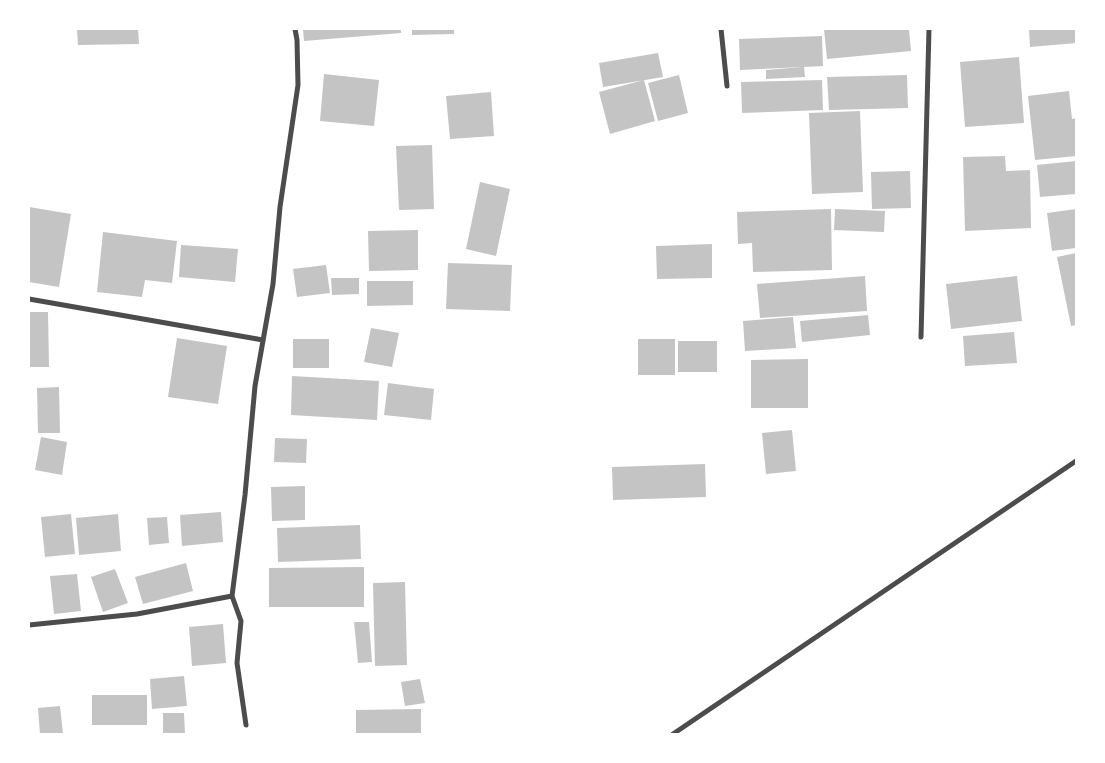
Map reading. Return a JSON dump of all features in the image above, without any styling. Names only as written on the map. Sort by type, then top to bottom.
[{"type":"street","points":[[246,725],[237,663],[241,621],[232,596],[245,495],[255,386],[273,284],[280,207],[298,85],[295,29]]},
{"type":"street","points":[[721,29],[727,86]]},
{"type":"street","points":[[921,337],[929,29]]},
{"type":"street","points":[[29,299],[263,340]]},
{"type":"street","points":[[673,734],[1076,461]]},
{"type":"street","points":[[29,625],[137,614],[232,596]]},
{"type":"building","points":[[77,29],[138,29],[139,44],[78,45]]},
{"type":"building","points":[[303,29],[401,29],[401,33],[304,41]]},
{"type":"building","points":[[412,29],[454,29],[454,34],[412,35]]},
{"type":"building","points":[[824,29],[909,29],[911,51],[827,59]]},
{"type":"building","points":[[1029,29],[1076,29],[1076,43],[1030,47]]},
{"type":"building","points":[[822,36],[823,66],[804,67],[805,77],[766,79],[766,70],[802,67],[740,70],[739,39]]},
{"type":"building","points":[[658,53],[663,77],[603,87],[599,63]]},
{"type":"building","points":[[1019,57],[1024,123],[965,127],[960,62]]},
{"type":"building","points":[[324,74],[379,80],[374,126],[320,121]]},
{"type":"building","points":[[679,75],[688,113],[658,121],[648,83]]},
{"type":"building","points":[[907,75],[908,108],[829,110],[827,77]]},
{"type":"building","points":[[644,80],[655,121],[610,134],[599,92]]},
{"type":"building","points":[[822,80],[823,110],[742,113],[741,82]]},
{"type":"building","points":[[1069,91],[1072,119],[1076,118],[1076,156],[1035,160],[1028,96]]},
{"type":"building","points":[[491,92],[494,136],[450,139],[446,96]]},
{"type":"building","points":[[860,111],[863,192],[812,194],[809,113]]},
{"type":"building","points":[[432,145],[434,209],[399,210],[396,146]]},
{"type":"building","points":[[1005,156],[1006,171],[1030,170],[1031,228],[965,231],[963,157]]},
{"type":"building","points":[[1076,161],[1076,194],[1040,197],[1037,165]]},
{"type":"building","points":[[910,171],[911,208],[872,209],[871,172]]},
{"type":"building","points":[[480,182],[510,189],[496,256],[466,249]]},
{"type":"building","points":[[29,207],[71,214],[59,287],[29,282]]},
{"type":"building","points":[[831,209],[832,270],[753,272],[752,243],[738,244],[737,212]]},
{"type":"building","points":[[835,209],[885,211],[884,232],[834,230]]},
{"type":"building","points":[[1076,209],[1076,248],[1052,251],[1047,213]]},
{"type":"building","points":[[418,230],[418,270],[369,271],[368,231]]},
{"type":"building","points":[[103,232],[177,241],[172,283],[145,280],[142,297],[97,292]]},
{"type":"building","points":[[712,244],[712,278],[657,279],[656,246]]},
{"type":"building","points":[[181,245],[238,249],[235,282],[179,277]]},
{"type":"building","points":[[1076,253],[1076,325],[1071,326],[1057,257]]},
{"type":"building","points":[[448,263],[512,265],[510,311],[446,309]]},
{"type":"building","points":[[326,265],[330,293],[297,297],[293,269]]},
{"type":"building","points":[[865,276],[867,311],[760,318],[757,284]]},
{"type":"building","points":[[1017,276],[1022,321],[951,329],[946,284]]},
{"type":"building","points":[[331,278],[359,278],[359,294],[332,295]]},
{"type":"building","points":[[367,281],[413,281],[413,305],[367,306]]},
{"type":"building","points":[[29,312],[48,312],[49,367],[29,367]]},
{"type":"building","points":[[868,315],[870,335],[802,342],[800,321]]},
{"type":"building","points":[[793,317],[796,348],[745,351],[743,321]]},
{"type":"building","points":[[371,328],[399,333],[392,367],[364,362]]},
{"type":"building","points":[[1014,332],[1017,363],[965,366],[963,336]]},
{"type":"building","points":[[177,338],[227,346],[218,404],[168,397]]},
{"type":"building","points":[[293,339],[329,339],[329,368],[293,368]]},
{"type":"building","points":[[638,339],[675,339],[675,375],[638,375]]},
{"type":"building","points":[[678,341],[717,341],[717,372],[678,372]]},
{"type":"building","points":[[808,359],[808,408],[751,408],[751,360]]},
{"type":"building","points":[[292,376],[379,381],[377,420],[291,415]]},
{"type":"building","points":[[388,383],[434,389],[431,420],[384,415]]},
{"type":"building","points":[[59,387],[60,433],[38,433],[37,388]]},
{"type":"building","points":[[792,430],[796,471],[766,474],[762,433]]},
{"type":"building","points":[[41,437],[67,442],[62,475],[35,470]]},
{"type":"building","points":[[275,438],[307,439],[306,463],[274,462]]},
{"type":"building","points":[[705,464],[706,497],[613,500],[612,467]]},
{"type":"building","points":[[305,486],[305,520],[272,521],[271,487]]},
{"type":"building","points":[[221,512],[223,542],[182,546],[180,515]]},
{"type":"building","points":[[71,514],[75,554],[45,557],[41,517]]},
{"type":"building","points":[[118,514],[121,551],[79,555],[76,518]]},
{"type":"building","points":[[167,517],[169,543],[149,545],[147,518]]},
{"type":"building","points":[[360,525],[361,559],[278,562],[277,528]]},
{"type":"building","points":[[186,563],[193,591],[143,604],[135,577]]},
{"type":"building","points":[[364,567],[364,607],[269,607],[269,568]]},
{"type":"building","points":[[115,569],[128,603],[103,612],[91,577]]},
{"type":"building","points":[[77,574],[81,611],[54,614],[50,576]]},
{"type":"building","points":[[405,582],[407,665],[375,666],[373,583]]},
{"type":"building","points":[[354,622],[369,622],[372,662],[358,663]]},
{"type":"building","points":[[223,624],[226,663],[192,666],[189,627]]},
{"type":"building","points":[[184,676],[187,706],[152,709],[150,679]]},
{"type":"building","points":[[420,679],[425,703],[405,706],[401,682]]},
{"type":"building","points":[[92,695],[147,695],[147,725],[92,725]]},
{"type":"building","points":[[60,706],[63,734],[40,734],[38,708]]},
{"type":"building","points":[[421,709],[421,734],[356,734],[356,710]]},
{"type":"building","points":[[163,713],[184,713],[185,734],[163,734]]}]
